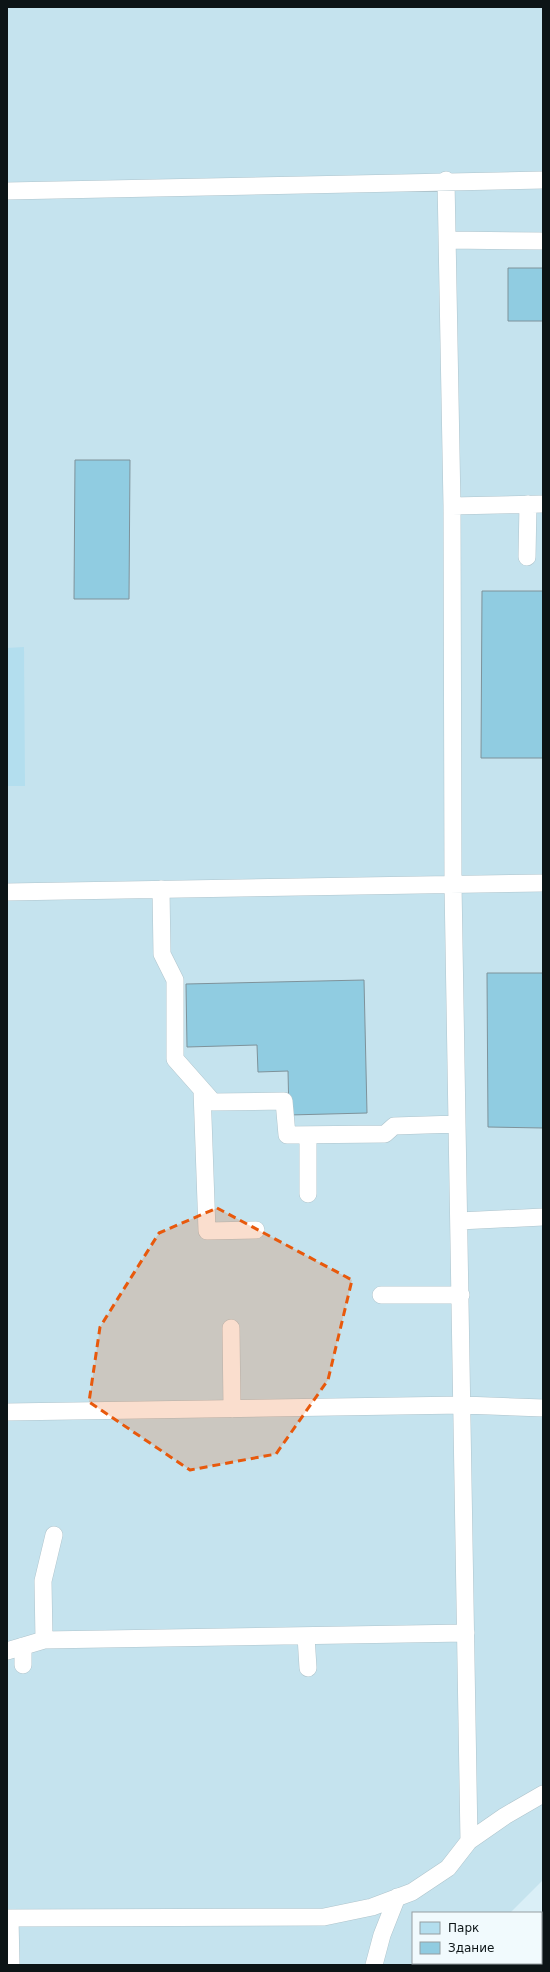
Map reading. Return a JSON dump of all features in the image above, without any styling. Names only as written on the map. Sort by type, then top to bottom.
[{"type":"lane","points":[[446,180],[452,506],[453,884],[463,1405],[469,1841]]},
{"type":"lane","points":[[7,191],[446,180],[543,180]]},
{"type":"lane","points":[[447,240],[543,241]]},
{"type":"lane","points":[[452,506],[535,504],[527,557]]},
{"type":"lane","points":[[7,892],[543,883]]},
{"type":"lane","points":[[161,889],[162,954],[175,980],[175,1059],[213,1102],[284,1101],[286,1135],[385,1134],[394,1126],[458,1124]]},
{"type":"lane","points":[[202,1090],[207,1231],[256,1230]]},
{"type":"lane","points":[[308,1135],[308,1194]]},
{"type":"lane","points":[[459,1221],[543,1218]]},
{"type":"lane","points":[[381,1294],[461,1294]]},
{"type":"lane","points":[[231,1328],[232,1409]]},
{"type":"lane","points":[[7,1412],[463,1405],[543,1408]]},
{"type":"lane","points":[[44,1640],[43,1581],[54,1534]]},
{"type":"lane","points":[[7,1651],[44,1640],[466,1633]]},
{"type":"lane","points":[[306,1636],[308,1668]]},
{"type":"lane","points":[[23,1646],[23,1665]]},
{"type":"lane","points":[[11,1965],[8,1918],[324,1917],[372,1907],[412,1892],[448,1868],[469,1841],[505,1816],[543,1794]]},
{"type":"lane","points":[[374,1965],[382,1936],[397,1897]]},
{"type":"highlighted area","points":[[217,1208],[352,1280],[328,1380],[276,1454],[190,1470],[89,1402],[100,1327],[159,1233]]},
{"type":"shaded area","points":[[7,7],[543,7],[543,1880],[511,1912],[412,1912],[412,1964],[460,1964],[459,1965],[7,1965]]},
{"type":"green space","points":[[24,647],[25,786],[7,786],[7,648]]},
{"type":"building","points":[[508,268],[543,268],[543,321],[508,321]]},
{"type":"building","points":[[75,460],[130,460],[129,599],[74,599]]},
{"type":"building","points":[[482,591],[543,591],[543,758],[481,758]]},
{"type":"building","points":[[487,973],[543,973],[543,1128],[488,1127]]},
{"type":"building","points":[[364,980],[367,1113],[289,1115],[288,1071],[258,1072],[257,1045],[187,1047],[186,984]]}]
